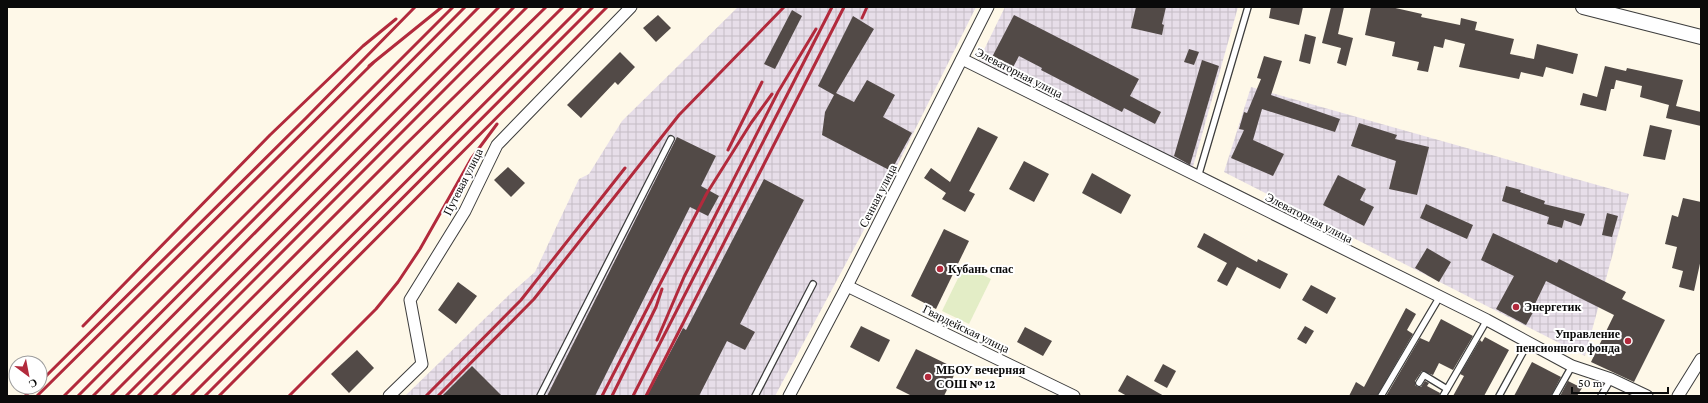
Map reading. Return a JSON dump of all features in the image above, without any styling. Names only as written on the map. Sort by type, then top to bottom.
[{"type":"street","name":"Путевая улица","points":[[389,396],[422,364],[410,300],[465,210],[497,145],[631,7]]},
{"type":"street","name":"Сенная улица","points":[[789,396],[847,286],[988,7]]},
{"type":"street","points":[[1582,7],[1701,37]]},
{"type":"street","name":"Элеваторная улица","points":[[962,59],[1439,298],[1487,320],[1572,366],[1611,378],[1647,396]]},
{"type":"street","name":"Гвардейская улица","points":[[847,286],[1074,396]]},
{"type":"street","points":[[1678,396],[1701,359]]},
{"type":"lane","points":[[1198,178],[1248,7]]},
{"type":"lane","points":[[540,396],[671,139]]},
{"type":"lane","points":[[755,396],[813,284]]},
{"type":"lane","points":[[1381,396],[1439,298]]},
{"type":"lane","points":[[1443,396],[1487,320]]},
{"type":"lane","points":[[1499,396],[1528,343]]},
{"type":"lane","points":[[1555,396],[1572,366]]},
{"type":"lane","points":[[1420,383],[1424,375],[1447,388]]},
{"type":"lane","points":[[1601,396],[1611,378]]},
{"type":"shaded area","points":[[738,7],[976,7],[882,196],[775,396],[405,396],[511,293],[535,272],[579,179],[589,174],[622,121]]},
{"type":"shaded area","points":[[1005,7],[1238,7],[1192,170],[979,60]]},
{"type":"shaded area","points":[[1251,87],[1629,194],[1585,356],[1224,172]]},
{"type":"green space","points":[[964,266],[991,279],[969,324],[942,311]]},
{"type":"building","points":[[1136,7],[1166,7],[1162,24],[1164,25],[1162,35],[1131,28]]},
{"type":"building","points":[[1271,7],[1303,7],[1299,25],[1269,18]]},
{"type":"building","points":[[1331,7],[1344,7],[1338,34],[1353,38],[1346,66],[1337,63],[1341,48],[1322,43]]},
{"type":"building","points":[[1371,7],[1391,7],[1422,14],[1421,17],[1460,25],[1461,18],[1477,22],[1475,30],[1514,39],[1510,54],[1534,59],[1537,44],[1578,54],[1573,74],[1546,67],[1543,77],[1521,72],[1519,79],[1459,67],[1465,44],[1445,39],[1443,48],[1434,46],[1428,72],[1417,70],[1419,62],[1392,56],[1395,42],[1365,35]]},
{"type":"building","points":[[792,10],[802,16],[775,69],[764,64]]},
{"type":"building","points":[[658,15],[671,28],[656,42],[643,28]]},
{"type":"building","points":[[1014,15],[1139,79],[1130,96],[1161,112],[1155,124],[1124,108],[1122,112],[1041,70],[1042,68],[1019,56],[1011,71],[990,61]]},
{"type":"building","points":[[853,16],[874,29],[836,93],[854,102],[867,80],[895,95],[883,117],[912,133],[891,171],[822,135],[825,112],[834,95],[818,86]]},
{"type":"building","points":[[1305,34],[1316,37],[1310,64],[1299,61]]},
{"type":"building","points":[[1189,49],[1199,52],[1194,65],[1184,62]]},
{"type":"building","points":[[620,52],[635,67],[618,85],[615,82],[581,118],[567,105]]},
{"type":"building","points":[[1264,56],[1282,61],[1271,95],[1340,119],[1335,132],[1262,109],[1253,140],[1284,154],[1273,176],[1231,158],[1244,130],[1239,129],[1244,112],[1247,113],[1261,79],[1257,78]]},
{"type":"building","points":[[1202,60],[1219,66],[1190,165],[1174,156]]},
{"type":"building","points":[[1605,66],[1626,71],[1627,68],[1683,80],[1676,106],[1701,112],[1701,126],[1666,118],[1669,105],[1640,97],[1642,86],[1616,80],[1614,89],[1611,89],[1606,111],[1580,105],[1583,93],[1597,97]]},
{"type":"building","points":[[1359,123],[1397,135],[1395,139],[1429,147],[1417,195],[1389,189],[1396,161],[1351,146]]},
{"type":"building","points":[[1650,125],[1672,130],[1665,160],[1643,156]]},
{"type":"building","points":[[978,127],[998,137],[969,191],[975,194],[965,212],[942,199],[946,193],[924,178],[931,168],[950,182]]},
{"type":"building","points":[[677,137],[716,156],[701,186],[719,196],[708,216],[690,207],[595,396],[547,396]]},
{"type":"building","points":[[1024,161],[1049,174],[1034,202],[1009,189]]},
{"type":"building","points":[[508,167],[525,183],[511,197],[494,180]]},
{"type":"building","points":[[1092,173],[1131,195],[1121,214],[1082,193]]},
{"type":"building","points":[[1338,175],[1366,189],[1360,200],[1374,207],[1364,226],[1323,205]]},
{"type":"building","points":[[764,179],[804,200],[740,324],[755,332],[745,350],[727,341],[699,396],[647,396],[683,328],[686,330]]},
{"type":"building","points":[[1506,186],[1521,190],[1520,192],[1545,201],[1544,204],[1585,214],[1581,226],[1564,220],[1562,228],[1547,224],[1549,217],[1502,201]]},
{"type":"building","points":[[1683,198],[1701,202],[1701,259],[1694,291],[1679,287],[1683,271],[1672,268],[1677,247],[1665,244],[1672,215],[1678,217]]},
{"type":"building","points":[[1426,204],[1473,225],[1467,239],[1420,218]]},
{"type":"building","points":[[1607,213],[1618,216],[1612,237],[1602,235]]},
{"type":"building","name":"Кубань спас","points":[[944,229],[969,241],[936,309],[911,296]]},
{"type":"building","points":[[1204,233],[1257,262],[1258,259],[1288,274],[1280,289],[1237,267],[1227,286],[1217,281],[1227,263],[1197,247]]},
{"type":"building","points":[[1493,233],[1557,263],[1559,259],[1626,292],[1622,299],[1665,320],[1634,382],[1591,362],[1614,315],[1546,281],[1535,304],[1537,305],[1526,325],[1496,309],[1514,276],[1481,260]]},
{"type":"building","points":[[1427,248],[1451,262],[1439,282],[1415,268]]},
{"type":"building","points":[[458,282],[477,296],[456,324],[438,310]]},
{"type":"building","points":[[1311,285],[1336,298],[1327,314],[1302,300]]},
{"type":"building","points":[[1406,308],[1416,314],[1407,330],[1413,334],[1377,396],[1349,396],[1356,382],[1364,387]]},
{"type":"building","points":[[1441,319],[1473,336],[1453,370],[1439,363],[1433,375],[1422,371],[1415,381],[1415,385],[1418,387],[1421,387],[1425,381],[1429,383],[1427,386],[1440,393],[1439,396],[1386,396],[1420,338],[1429,342]]},
{"type":"building","points":[[861,326],[890,340],[879,362],[850,347]]},
{"type":"building","points":[[1305,326],[1314,331],[1306,344],[1297,339]]},
{"type":"building","points":[[1025,327],[1052,341],[1043,356],[1017,342]]},
{"type":"building","points":[[1485,337],[1509,350],[1484,396],[1453,396],[1464,376],[1460,374],[1480,340],[1482,342]]},
{"type":"building","name":"МБОУ вечерняя СОШ № 12","points":[[916,349],[957,369],[944,396],[912,396],[896,388]]},
{"type":"building","points":[[357,350],[374,368],[349,393],[331,374]]},
{"type":"building","points":[[1532,362],[1561,377],[1551,396],[1514,396]]},
{"type":"building","points":[[1163,364],[1176,371],[1167,388],[1154,381]]},
{"type":"building","points":[[472,366],[502,396],[442,396]]},
{"type":"building","points":[[1127,375],[1164,396],[1127,396],[1118,391]]},
{"type":"building","points":[[1568,381],[1582,388],[1577,396],[1560,396]]},
{"type":"railway","points":[[48,374],[306,118],[415,7]]},
{"type":"railway","points":[[369,66],[442,7]]},
{"type":"railway","points":[[64,396],[453,7]]},
{"type":"railway","points":[[78,396],[465,7]]},
{"type":"railway","points":[[93,396],[479,7]]},
{"type":"railway","points":[[111,396],[499,7]]},
{"type":"railway","points":[[126,396],[514,7]]},
{"type":"railway","points":[[138,396],[527,7]]},
{"type":"railway","points":[[154,396],[405,145],[546,7]]},
{"type":"railway","points":[[172,396],[563,7]]},
{"type":"railway","points":[[191,396],[581,7]]},
{"type":"railway","points":[[205,396],[593,7]]},
{"type":"railway","points":[[219,396],[607,7]]},
{"type":"railway","points":[[438,396],[534,299],[679,115],[784,7]]},
{"type":"railway","points":[[633,396],[832,7]]},
{"type":"railway","points":[[646,396],[844,7]]},
{"type":"railway","points":[[862,18],[867,7]]},
{"type":"railway","points":[[83,326],[270,135],[363,46],[396,19]]},
{"type":"railway","points":[[657,340],[684,277],[778,92],[816,29]]},
{"type":"railway","points":[[37,396],[373,63]]},
{"type":"railway","points":[[728,150],[762,82]]},
{"type":"railway","points":[[602,396],[707,193],[751,123],[772,94]]},
{"type":"railway","points":[[289,396],[376,309],[398,282],[420,249],[471,159],[497,124]]},
{"type":"railway","points":[[426,396],[521,300],[625,168]]},
{"type":"railway","points":[[612,396],[656,307],[662,289]]},
{"type":"place","name":"Кубань спас","points":[[940,269]]},
{"type":"place","name":"Энергетик","points":[[1516,307]]},
{"type":"place","name":"Управление пенсионного фонда","points":[[1628,341]]},
{"type":"place","name":"МБОУ вечерняя СОШ № 12","points":[[928,377]]}]
